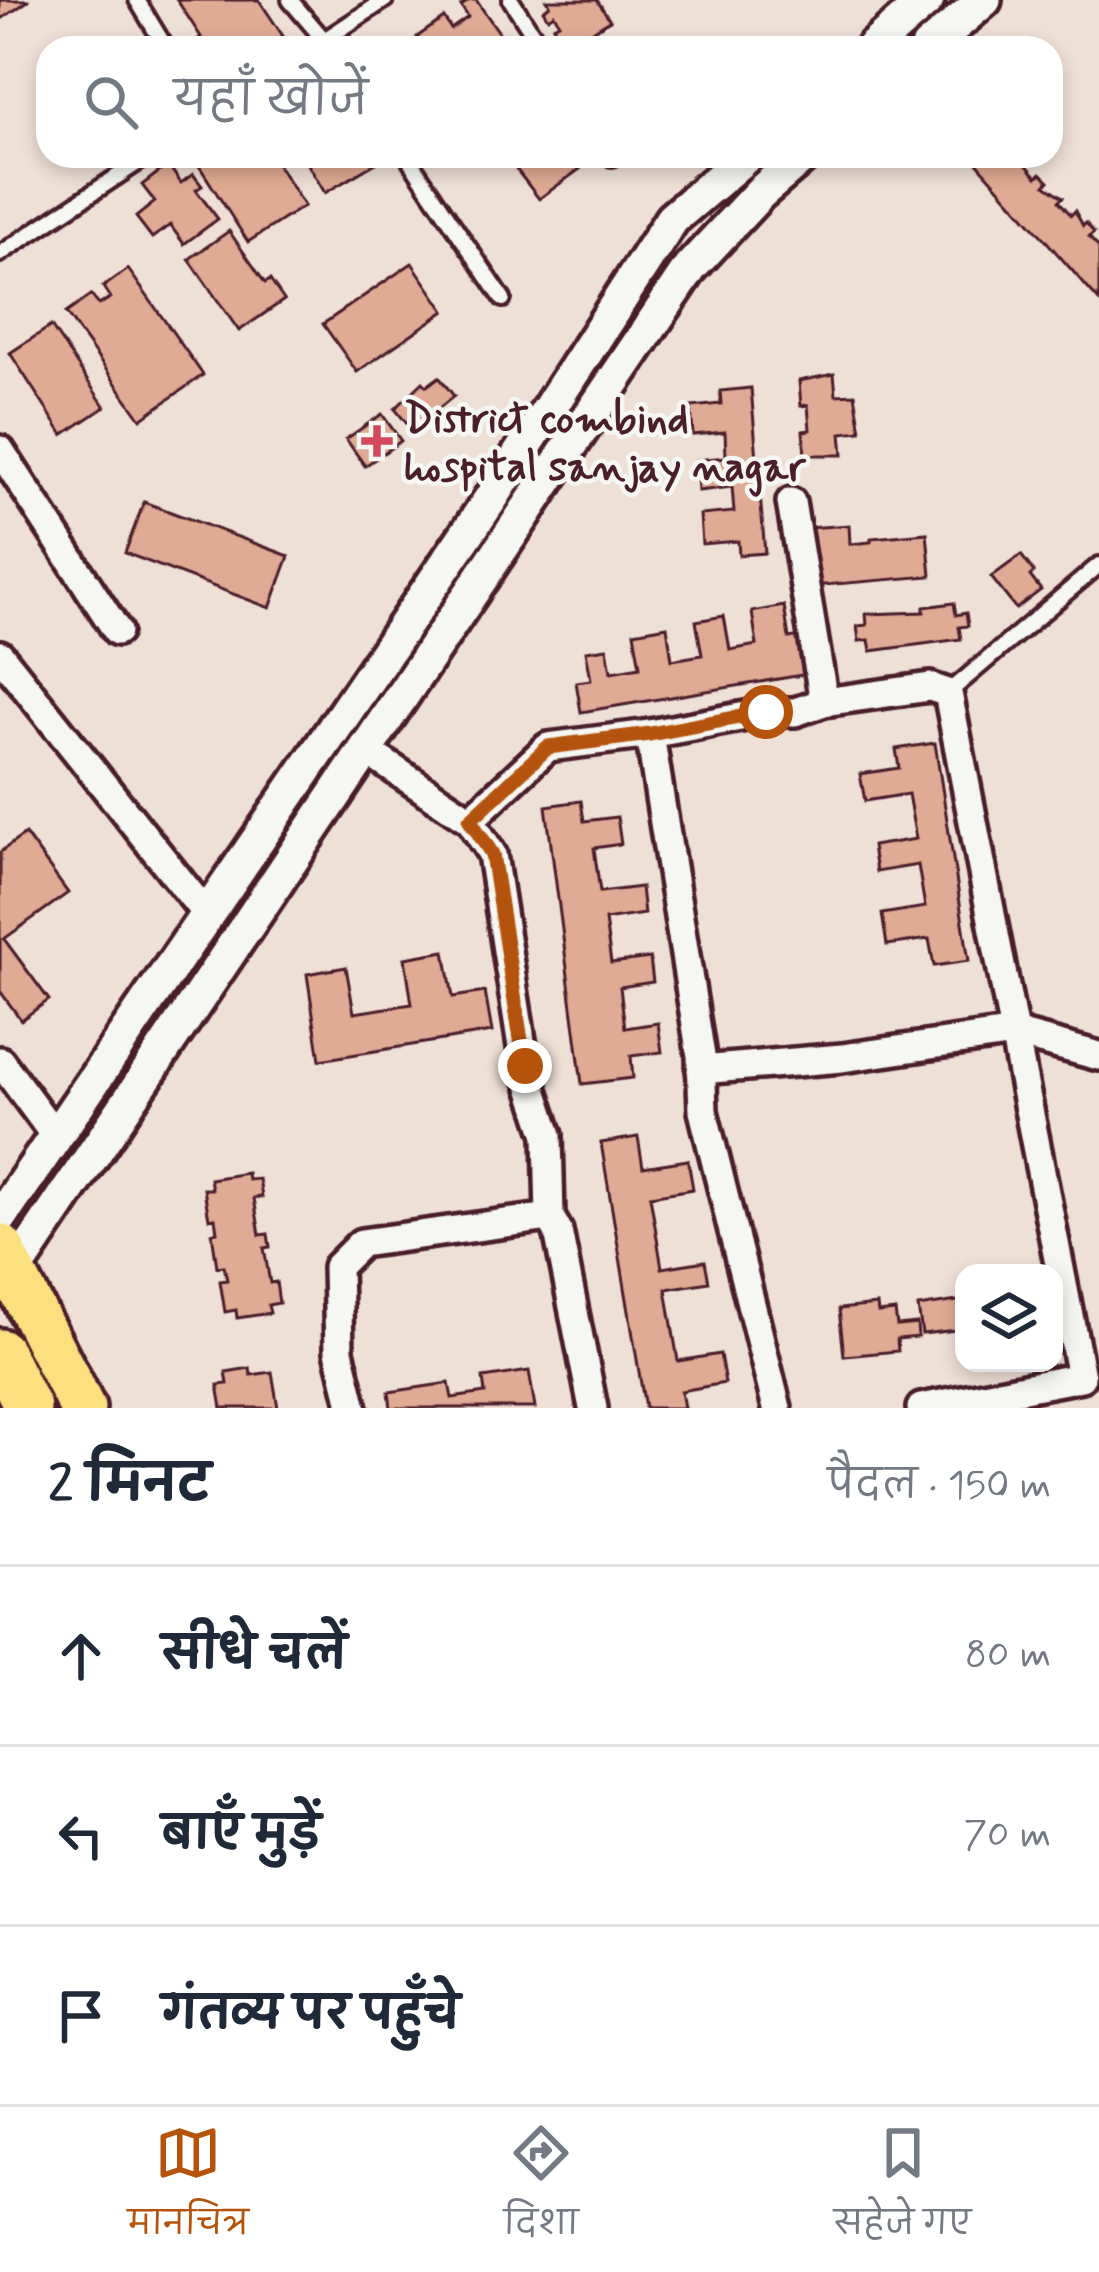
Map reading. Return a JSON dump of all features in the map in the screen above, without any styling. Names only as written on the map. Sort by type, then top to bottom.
[{"type":"highway","points":[[7,1259],[82,1408]]},
{"type":"highway","points":[[0,1352],[28,1408]]},
{"type":"street","points":[[886,36],[927,0]]},
{"type":"street","points":[[942,36],[984,0]]},
{"type":"street","points":[[0,1218],[492,497],[672,219],[732,168]]},
{"type":"street","points":[[7,1259],[365,750],[690,268],[789,168]]},
{"type":"street","points":[[0,450],[117,631]]},
{"type":"street","points":[[791,502],[824,702]]},
{"type":"street","points":[[0,655],[207,915]]},
{"type":"street","points":[[470,820],[548,747],[766,712],[795,712],[824,702],[930,687],[948,693],[1081,1377],[921,1408]]},
{"type":"street","points":[[650,734],[701,1070],[703,1111],[777,1408]]},
{"type":"street","points":[[365,750],[470,820],[492,854],[525,1066],[548,1135],[550,1217],[557,1231],[593,1408]]},
{"type":"street","points":[[701,1070],[842,1058],[1014,1033],[1099,1056]]},
{"type":"street","points":[[0,1061],[56,1137]]},
{"type":"street","points":[[353,1408],[339,1351],[337,1267],[361,1243],[550,1217]]},
{"type":"lane","points":[[137,0],[159,36]]},
{"type":"lane","points":[[290,0],[316,36]]},
{"type":"lane","points":[[335,36],[386,0]]},
{"type":"lane","points":[[511,0],[534,36]]},
{"type":"lane","points":[[0,254],[130,168]]},
{"type":"lane","points":[[415,168],[502,299]]},
{"type":"lane","points":[[948,693],[1099,565]]},
{"type":"building","points":[[0,0],[28,0],[28,1],[0,20]]},
{"type":"building","points":[[177,0],[259,0],[283,36],[200,36]]},
{"type":"building","points":[[476,0],[502,36],[418,36],[444,18],[451,29],[468,17],[461,6]]},
{"type":"building","points":[[547,0],[597,0],[610,20],[585,36],[560,36],[553,26],[559,23],[554,14],[548,18],[543,10],[550,5]]},
{"type":"building","points":[[164,168],[170,168],[181,183],[193,174],[202,186],[196,190],[218,219],[184,244],[170,225],[152,238],[136,217],[155,202],[142,185]]},
{"type":"building","points":[[200,168],[280,168],[304,206],[248,242]]},
{"type":"building","points":[[310,168],[368,168],[325,193]]},
{"type":"building","points":[[515,168],[580,169],[539,199]]},
{"type":"building","points":[[982,168],[1029,168],[1037,177],[1041,173],[1049,181],[1045,185],[1063,197],[1059,201],[1071,215],[1075,211],[1083,226],[1086,223],[1094,233],[1089,237],[1099,248],[1099,301]]},
{"type":"building","points":[[229,231],[265,283],[270,280],[284,300],[239,331],[189,259]]},
{"type":"building","points":[[412,263],[445,311],[357,372],[323,324]]},
{"type":"building","points":[[128,269],[203,375],[141,419],[66,313],[91,295],[99,305],[110,298],[103,287]]},
{"type":"building","points":[[51,326],[105,407],[63,435],[10,353]]},
{"type":"building","points":[[834,374],[836,395],[855,394],[861,431],[841,433],[843,455],[805,455],[808,405],[801,406],[799,381]]},
{"type":"building","points":[[439,377],[454,396],[412,430],[395,409],[423,382],[427,386]]},
{"type":"building","points":[[751,388],[765,553],[739,555],[738,541],[702,544],[700,515],[734,512],[732,487],[698,491],[696,460],[726,457],[725,432],[693,435],[691,407],[721,404],[720,391]]},
{"type":"building","points":[[382,414],[401,441],[365,466],[346,439]]},
{"type":"building","points":[[144,502],[289,556],[270,608],[125,553]]},
{"type":"building","points":[[849,525],[850,544],[927,533],[931,576],[813,586],[808,528]]},
{"type":"building","points":[[1021,555],[1041,590],[1016,609],[991,577]]},
{"type":"building","points":[[954,603],[956,615],[966,613],[968,626],[959,627],[961,639],[871,651],[869,640],[859,641],[857,626],[867,625],[866,614],[924,612],[924,607]]},
{"type":"building","points":[[784,606],[789,638],[807,635],[814,673],[581,712],[576,682],[591,680],[586,651],[607,648],[611,672],[640,667],[634,632],[667,626],[672,660],[702,655],[696,621],[724,616],[730,650],[757,645],[752,612]]},
{"type":"building","points":[[935,743],[969,961],[934,966],[929,939],[887,945],[882,914],[925,907],[918,865],[876,872],[872,846],[916,839],[908,794],[865,801],[860,774],[899,768],[896,749]]},
{"type":"building","points":[[581,801],[584,821],[617,817],[621,844],[594,848],[600,892],[641,887],[644,914],[605,920],[611,963],[650,958],[653,982],[620,987],[625,1028],[658,1023],[662,1052],[631,1056],[633,1078],[582,1084],[546,806]]},
{"type":"building","points":[[25,834],[68,893],[4,939],[49,1000],[21,1020],[0,991],[0,852]]},
{"type":"building","points":[[445,951],[453,997],[485,992],[492,1032],[320,1060],[307,974],[346,967],[354,1013],[412,1004],[405,958]]},
{"type":"building","points":[[638,1137],[643,1167],[688,1160],[693,1189],[650,1196],[662,1268],[705,1261],[709,1282],[666,1289],[678,1361],[720,1354],[725,1383],[681,1391],[684,1408],[645,1408],[601,1143]]},
{"type":"building","points":[[247,1173],[248,1180],[259,1179],[262,1197],[254,1198],[260,1235],[268,1234],[270,1247],[264,1248],[279,1303],[268,1305],[270,1313],[237,1318],[236,1310],[225,1312],[220,1281],[227,1280],[224,1266],[217,1267],[212,1233],[217,1232],[215,1218],[209,1219],[204,1189],[212,1189],[210,1179]]},
{"type":"building","points":[[955,1301],[955,1330],[922,1334],[918,1307]]},
{"type":"building","points":[[877,1305],[878,1313],[895,1311],[897,1326],[917,1324],[918,1337],[897,1339],[898,1351],[844,1356],[839,1309]]},
{"type":"building","points":[[250,1368],[251,1375],[272,1372],[278,1408],[222,1408],[218,1385],[228,1384],[226,1372]]},
{"type":"building","points":[[529,1371],[535,1408],[391,1408],[389,1392],[449,1383],[452,1398],[485,1393],[483,1378]]},
{"type":"place","name":"District combind hospital sanjay nagar","points":[[377,441]]},
{"type":"route","points":[[525,1066],[492,854],[470,820],[548,747],[766,712]]}]
